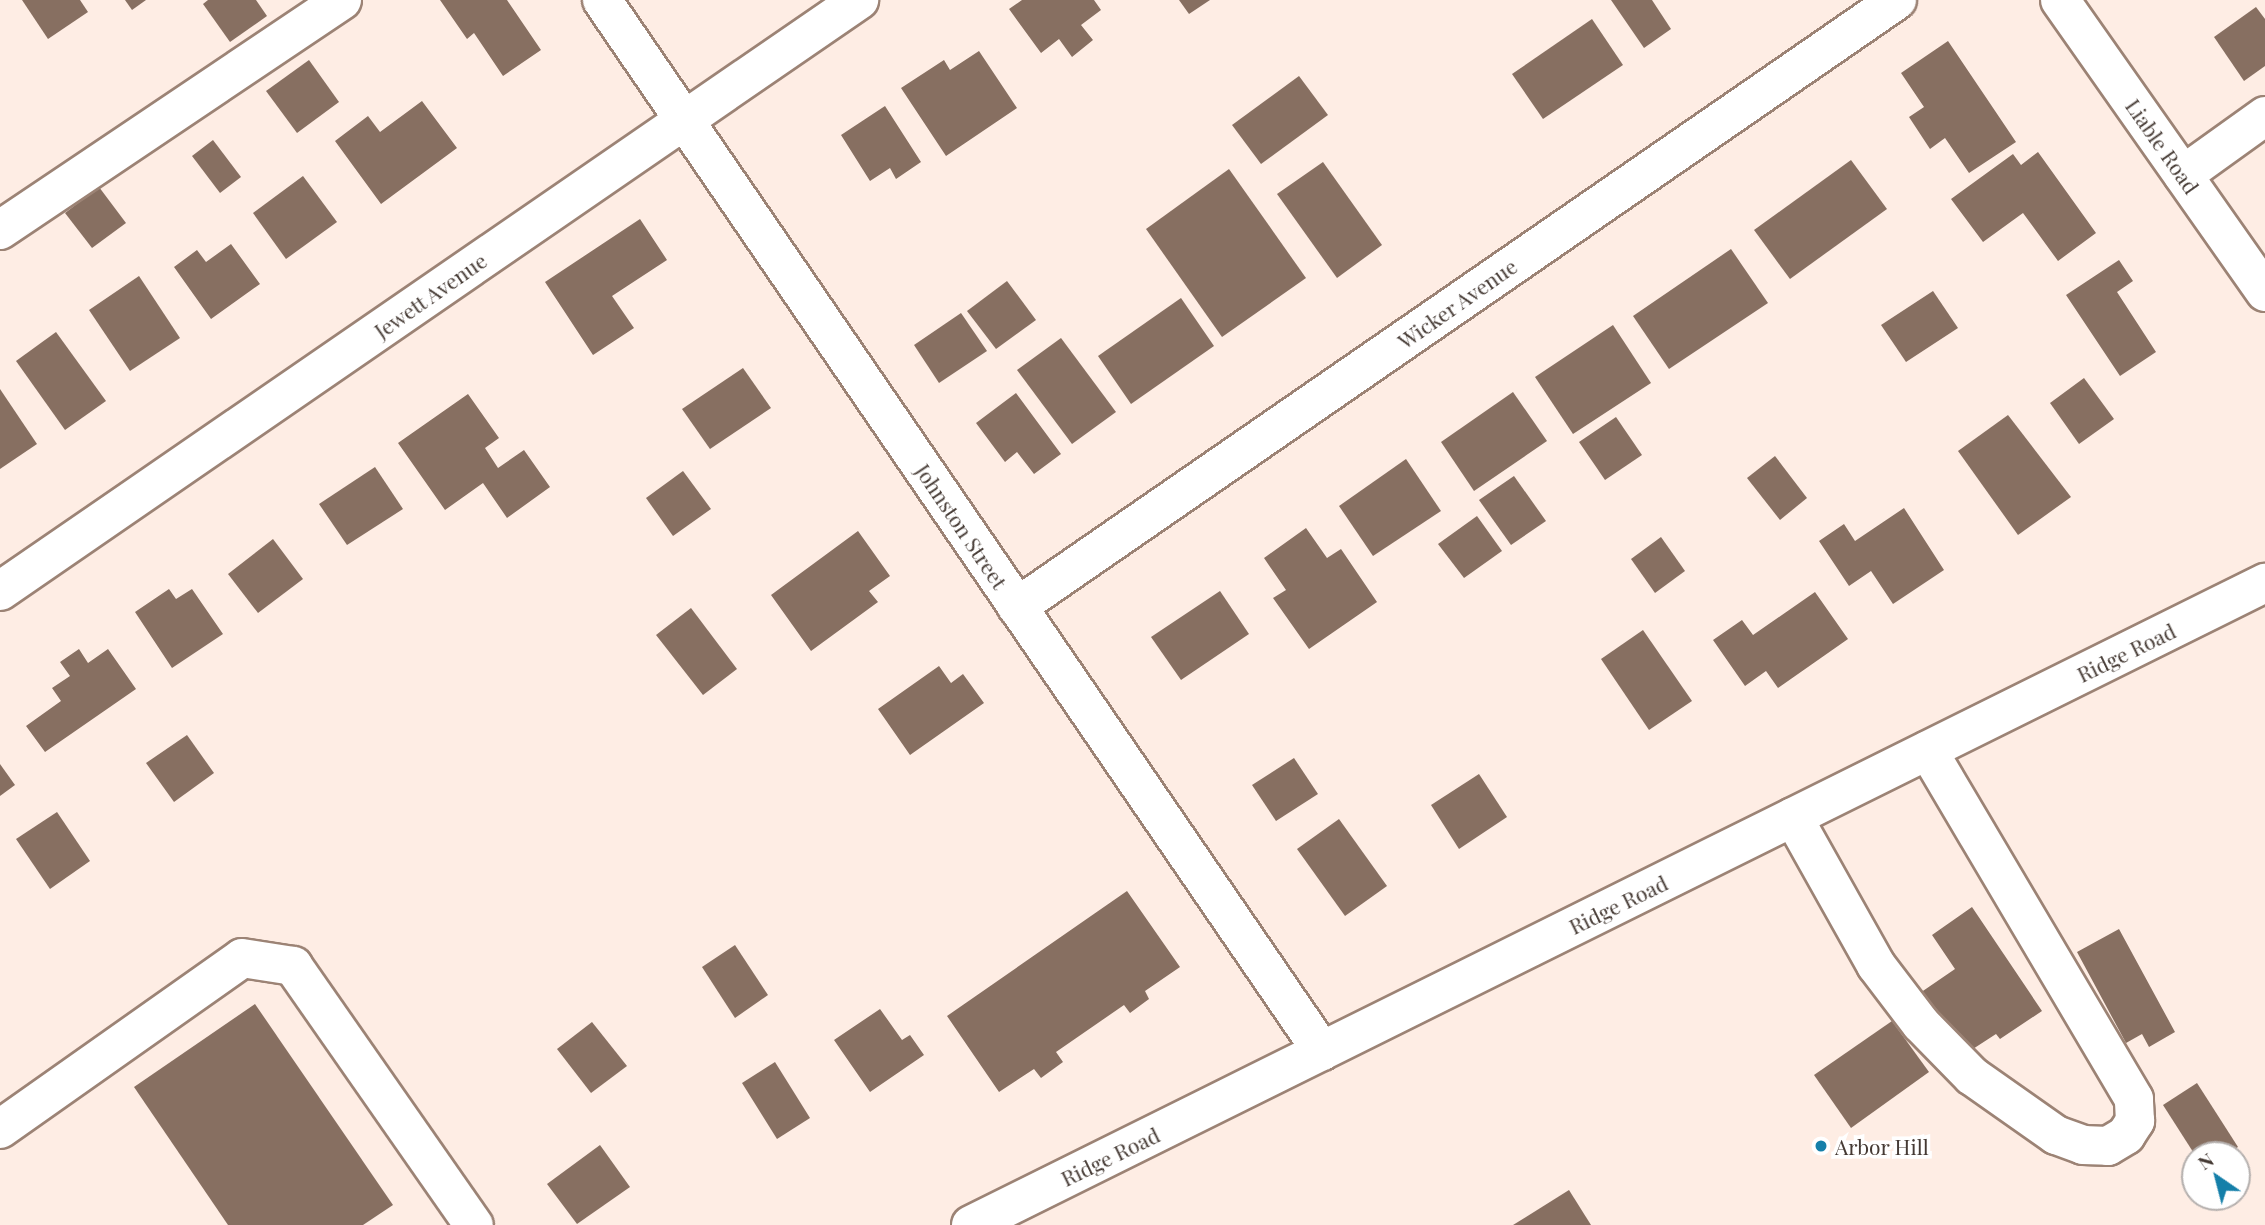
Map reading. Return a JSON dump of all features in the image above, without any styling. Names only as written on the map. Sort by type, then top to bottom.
[{"type":"street","points":[[0,230],[342,0]]},
{"type":"street","name":"Johnston Street","points":[[602,0],[1322,1051]]},
{"type":"street","name":"Jewett Avenue","points":[[0,591],[859,0]]},
{"type":"street","name":"Wicker Avenue","points":[[1017,607],[1897,0]]},
{"type":"street","name":"Liable Road","points":[[2060,0],[2265,292]]},
{"type":"street","points":[[2183,175],[2265,116]]},
{"type":"street","name":"Ridge Road","points":[[971,1225],[2265,583]]},
{"type":"street","points":[[1793,817],[1876,965],[1921,1024],[1972,1076],[2056,1135],[2083,1145],[2108,1146],[2126,1135],[2135,1121],[2134,1099],[1928,750]]},
{"type":"street","points":[[0,1129],[242,958],[293,966],[474,1225]]},
{"type":"building","points":[[22,0],[80,0],[88,12],[48,39]]},
{"type":"building","points":[[125,0],[146,0],[132,10]]},
{"type":"building","points":[[208,0],[256,0],[267,16],[230,42],[203,4]]},
{"type":"building","points":[[440,0],[507,0],[541,50],[503,76],[474,33],[467,39]]},
{"type":"building","points":[[1022,0],[1094,0],[1101,10],[1081,25],[1093,40],[1072,57],[1059,39],[1041,53],[1009,9]]},
{"type":"building","points":[[1179,0],[1210,0],[1189,14]]},
{"type":"building","points":[[1611,0],[1652,0],[1671,29],[1644,48]]},
{"type":"building","points":[[2256,7],[2265,19],[2265,66],[2244,81],[2214,37]]},
{"type":"building","points":[[1592,19],[1623,65],[1543,119],[1512,74]]},
{"type":"building","points":[[1948,41],[2016,142],[1969,173],[1945,138],[1930,149],[1909,117],[1924,107],[1901,73]]},
{"type":"building","points":[[979,51],[1017,108],[946,156],[901,88],[944,60],[950,70]]},
{"type":"building","points":[[309,60],[339,102],[297,133],[266,91]]},
{"type":"building","points":[[1299,76],[1328,115],[1261,164],[1232,125]]},
{"type":"building","points":[[422,101],[457,148],[381,204],[335,141],[368,116],[380,132]]},
{"type":"building","points":[[885,106],[921,162],[896,179],[890,168],[870,181],[841,135]]},
{"type":"building","points":[[213,140],[241,177],[220,193],[192,156]]},
{"type":"building","points":[[2038,152],[2096,233],[2058,261],[2023,213],[1983,242],[1951,199],[2013,154],[2021,165]]},
{"type":"building","points":[[1851,160],[1887,209],[1790,279],[1754,230]]},
{"type":"building","points":[[1323,162],[1382,245],[1337,278],[1277,194]]},
{"type":"building","points":[[1229,169],[1306,278],[1222,337],[1146,229]]},
{"type":"building","points":[[303,176],[337,222],[286,259],[253,213]]},
{"type":"building","points":[[99,187],[126,223],[92,248],[65,213]]},
{"type":"building","points":[[640,219],[667,260],[612,296],[634,328],[593,355],[545,282]]},
{"type":"building","points":[[231,244],[260,284],[211,319],[174,267],[197,250],[206,262]]},
{"type":"building","points":[[1731,249],[1768,303],[1669,369],[1633,316]]},
{"type":"building","points":[[2119,260],[2133,281],[2117,292],[2156,352],[2120,376],[2066,295]]},
{"type":"building","points":[[139,276],[180,338],[130,371],[89,310]]},
{"type":"building","points":[[1007,281],[1036,320],[996,349],[967,311]]},
{"type":"building","points":[[1933,291],[1958,328],[1906,362],[1881,325]]},
{"type":"building","points":[[1181,298],[1214,346],[1131,404],[1098,356]]},
{"type":"building","points":[[961,313],[987,351],[939,383],[914,345]]},
{"type":"building","points":[[1613,325],[1651,383],[1573,434],[1535,377]]},
{"type":"building","points":[[56,332],[106,401],[65,430],[16,361]]},
{"type":"building","points":[[1061,338],[1116,412],[1072,444],[1017,370]]},
{"type":"building","points":[[743,368],[771,408],[710,449],[682,409]]},
{"type":"building","points":[[2084,378],[2114,419],[2079,444],[2050,403]]},
{"type":"building","points":[[0,389],[37,444],[0,469]]},
{"type":"building","points":[[1513,392],[1547,441],[1474,491],[1441,442]]},
{"type":"building","points":[[1016,393],[1061,454],[1034,474],[1017,452],[1005,462],[976,423]]},
{"type":"building","points":[[468,394],[499,438],[485,448],[498,468],[524,450],[550,487],[507,518],[483,483],[445,510],[398,443]]},
{"type":"building","points":[[2008,415],[2071,497],[2018,535],[1958,451]]},
{"type":"building","points":[[1616,417],[1642,455],[1605,480],[1579,442]]},
{"type":"building","points":[[1775,456],[1807,498],[1780,520],[1747,478]]},
{"type":"building","points":[[1406,459],[1441,511],[1373,556],[1339,506]]},
{"type":"building","points":[[375,467],[403,509],[347,545],[319,504]]},
{"type":"building","points":[[683,471],[711,509],[673,536],[646,498]]},
{"type":"building","points":[[1514,476],[1546,521],[1511,545],[1479,500]]},
{"type":"building","points":[[1904,508],[1944,570],[1893,604],[1871,571],[1849,586],[1819,541],[1844,524],[1855,541]]},
{"type":"building","points":[[1477,516],[1502,551],[1464,578],[1438,544]]},
{"type":"building","points":[[1306,528],[1327,558],[1341,549],[1377,602],[1309,649],[1273,598],[1286,590],[1264,558]]},
{"type":"building","points":[[858,531],[890,576],[869,591],[878,602],[811,651],[771,595]]},
{"type":"building","points":[[1661,537],[1685,571],[1655,593],[1631,559]]},
{"type":"building","points":[[273,539],[303,579],[258,613],[228,574]]},
{"type":"building","points":[[169,589],[176,599],[192,589],[223,634],[172,668],[135,612]]},
{"type":"building","points":[[1220,591],[1249,634],[1181,680],[1151,637]]},
{"type":"building","points":[[1815,592],[1848,639],[1778,688],[1766,671],[1745,686],[1713,640],[1742,620],[1753,635]]},
{"type":"building","points":[[691,608],[737,669],[703,695],[656,635]]},
{"type":"building","points":[[1643,630],[1692,701],[1649,730],[1601,659]]},
{"type":"building","points":[[79,649],[88,663],[108,649],[136,689],[45,752],[26,726],[61,701],[52,688],[70,676],[60,662]]},
{"type":"building","points":[[939,666],[951,683],[963,674],[984,703],[910,755],[878,709]]},
{"type":"building","points":[[187,735],[214,773],[174,802],[146,763]]},
{"type":"building","points":[[1294,758],[1318,794],[1276,821],[1252,785]]},
{"type":"building","points":[[0,764],[15,785],[0,796]]},
{"type":"building","points":[[1479,774],[1507,817],[1459,849],[1431,805]]},
{"type":"building","points":[[57,812],[90,861],[50,889],[16,839]]},
{"type":"building","points":[[1339,819],[1387,886],[1345,916],[1297,849]]},
{"type":"building","points":[[1127,891],[1180,967],[1145,991],[1149,999],[1130,1013],[1124,1005],[1056,1052],[1063,1062],[1041,1078],[1034,1069],[999,1092],[947,1016]]},
{"type":"building","points":[[1972,907],[2042,1011],[2000,1039],[1996,1034],[1959,1058],[1917,995],[1955,969],[1932,935]]},
{"type":"building","points":[[2119,929],[2175,1032],[2149,1047],[2142,1034],[2126,1043],[2077,952]]},
{"type":"building","points":[[735,945],[768,995],[735,1018],[702,967]]},
{"type":"building","points":[[255,1004],[393,1205],[363,1225],[228,1225],[134,1087]]},
{"type":"building","points":[[880,1009],[902,1040],[910,1035],[924,1055],[870,1092],[834,1040]]},
{"type":"building","points":[[1892,1021],[1929,1072],[1851,1128],[1814,1075]]},
{"type":"building","points":[[592,1022],[627,1066],[591,1093],[557,1049]]},
{"type":"building","points":[[775,1062],[810,1118],[777,1139],[742,1083]]},
{"type":"building","points":[[2197,1083],[2234,1141],[2186,1141],[2163,1105]]},
{"type":"building","points":[[600,1145],[630,1187],[577,1224],[547,1184]]},
{"type":"building","points":[[1569,1190],[1591,1225],[1513,1225]]},
{"type":"place","name":"Arbor Hill","points":[[1821,1146]]}]
